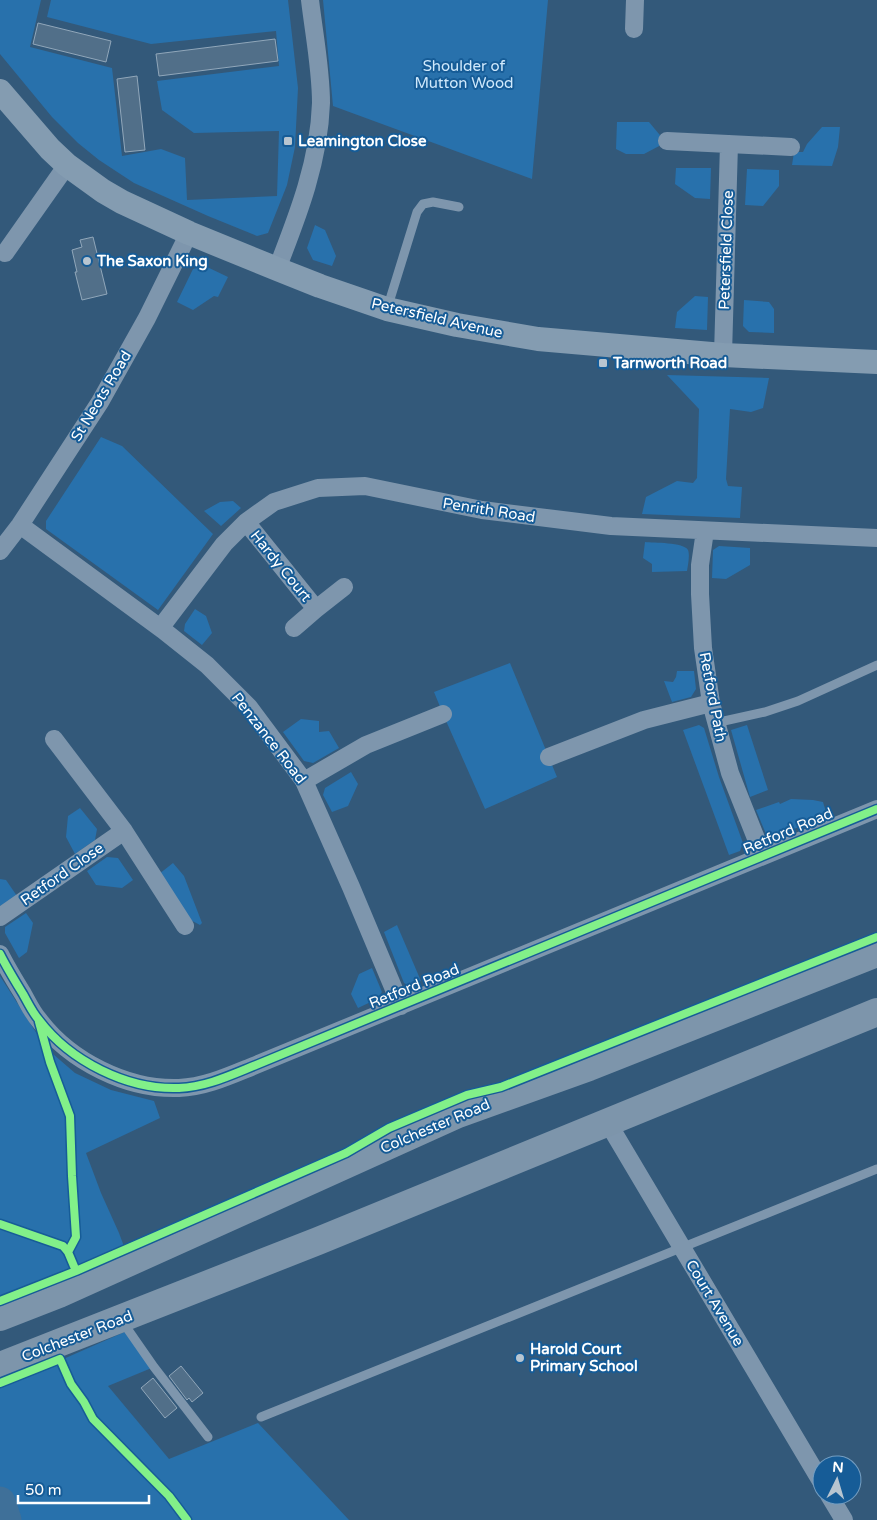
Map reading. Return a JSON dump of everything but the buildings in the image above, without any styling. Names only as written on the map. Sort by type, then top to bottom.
[{"type":"highway","name":"Colchester Road","points":[[0,1317],[59,1294],[458,1114],[589,1067],[877,953]]},
{"type":"highway","name":"Colchester Road","points":[[0,1366],[327,1238],[877,1012]]},
{"type":"street","points":[[277,269],[304,199],[318,134],[320,103],[319,71],[310,0]]},
{"type":"street","points":[[634,30],[635,0]]},
{"type":"street","name":"Petersfield Avenue","points":[[0,91],[67,166],[122,202],[189,233],[277,269],[387,309],[457,325],[538,339],[723,355],[877,362]]},
{"type":"street","points":[[666,141],[791,147]]},
{"type":"street","name":"Petersfield Close","points":[[723,355],[729,144]]},
{"type":"street","points":[[5,252],[67,166]]},
{"type":"street","name":"St Neots Road","points":[[0,551],[20,525],[100,402],[147,318],[189,233]]},
{"type":"street","name":"Penrith Road","points":[[160,627],[224,544],[246,522],[274,502],[318,488],[366,486],[443,503],[521,516],[611,526],[877,538]]},
{"type":"street","name":"Hardy Court","points":[[246,522],[316,609]]},
{"type":"street","name":"Penzance Road","points":[[20,525],[160,627],[207,665],[249,707],[304,781],[401,1006]]},
{"type":"street","name":"Retford Path","points":[[705,531],[700,565],[700,594],[703,648],[711,703],[730,773],[763,856]]},
{"type":"street","name":"Hardy Court","points":[[294,628],[344,587]]},
{"type":"street","points":[[549,757],[644,720],[711,703]]},
{"type":"street","points":[[304,781],[366,745],[443,714]]},
{"type":"street","points":[[54,739],[124,831],[185,926]]},
{"type":"street","name":"Retford Road","points":[[0,954],[38,1020],[58,1042],[88,1063],[129,1082],[178,1088],[217,1081],[877,809]]},
{"type":"street","name":"Retford Close","points":[[0,917],[124,831]]},
{"type":"street","name":"Court Avenue","points":[[608,1123],[812,1466]]},
{"type":"street","points":[[835,1505],[844,1520]]},
{"type":"lane","points":[[387,309],[417,212],[424,204],[433,202],[459,207]]},
{"type":"lane","points":[[715,723],[765,712],[798,701],[877,666]]},
{"type":"lane","points":[[261,1417],[877,1169]]},
{"type":"lane","points":[[121,1319],[154,1367],[208,1436]]},
{"type":"green space","points":[[0,0],[41,0],[30,47],[112,68],[122,156],[161,149],[185,158],[187,200],[277,196],[279,131],[194,133],[162,110],[157,81],[279,66],[276,31],[151,44],[47,17],[51,0],[288,0],[298,88],[295,147],[287,185],[268,233],[257,236],[134,183],[99,160],[78,143],[52,117],[0,54]]},
{"type":"green space","name":"Shoulder of Mutton Wood","points":[[323,0],[548,0],[532,179],[333,106]]},
{"type":"green space","points":[[617,122],[649,122],[664,140],[663,144],[644,154],[626,154],[616,149]]},
{"type":"green space","points":[[822,127],[840,127],[838,147],[832,166],[792,165],[794,152],[803,152],[807,144]]},
{"type":"green space","points":[[676,168],[711,168],[710,199],[695,198],[675,184]]},
{"type":"green space","points":[[747,169],[779,170],[779,186],[763,206],[745,205]]},
{"type":"green space","points":[[315,225],[325,230],[336,256],[332,266],[313,260],[307,248]]},
{"type":"green space","points":[[205,266],[228,277],[218,297],[214,296],[193,310],[177,302],[193,269]]},
{"type":"green space","points":[[695,296],[708,297],[707,330],[675,328],[677,312]]},
{"type":"green space","points":[[744,300],[769,302],[774,309],[774,333],[749,332],[743,326]]},
{"type":"green space","points":[[667,375],[769,378],[763,408],[751,412],[730,409],[726,479],[728,486],[742,487],[740,518],[642,514],[646,497],[677,481],[693,483],[697,478],[699,409]]},
{"type":"green space","points":[[101,437],[122,446],[213,534],[158,610],[46,529],[46,521]]},
{"type":"green space","points":[[233,501],[241,508],[221,526],[204,511],[220,502]]},
{"type":"green space","points":[[645,542],[675,544],[685,547],[689,555],[687,571],[652,572],[652,564],[643,558]]},
{"type":"green space","points":[[719,546],[750,548],[750,565],[726,579],[712,578],[713,550]]},
{"type":"green space","points":[[195,609],[206,616],[212,633],[202,645],[184,631],[185,624]]},
{"type":"green space","points":[[510,663],[557,777],[485,809],[434,692]]},
{"type":"green space","points":[[677,671],[694,671],[696,689],[691,697],[672,702],[664,681],[673,682]]},
{"type":"green space","points":[[301,719],[319,721],[319,732],[329,731],[339,748],[313,763],[304,761],[283,732]]},
{"type":"green space","points":[[699,725],[704,728],[719,777],[743,843],[740,851],[729,855],[683,730]]},
{"type":"green space","points":[[747,725],[768,790],[750,797],[731,730]]},
{"type":"green space","points":[[351,772],[358,784],[348,806],[332,812],[323,795],[325,788]]},
{"type":"green space","points":[[791,799],[823,802],[827,815],[775,837],[766,834],[756,810]]},
{"type":"green space","points":[[80,808],[97,829],[95,840],[75,854],[66,837],[68,816]]},
{"type":"green space","points":[[107,857],[118,858],[133,880],[122,888],[96,885],[87,871]]},
{"type":"green space","points":[[173,863],[184,876],[202,923],[200,925],[177,913],[154,878]]},
{"type":"green space","points":[[0,879],[6,880],[17,896],[0,906]]},
{"type":"green space","points":[[26,913],[33,923],[27,952],[19,958],[5,933],[5,927]]},
{"type":"green space","points":[[397,925],[421,981],[410,986],[404,983],[384,932]]},
{"type":"green space","points":[[372,968],[382,992],[377,999],[358,1008],[351,994],[359,974]]},
{"type":"green space","points":[[0,976],[46,1048],[75,1073],[111,1090],[154,1101],[160,1118],[86,1153],[125,1249],[0,1301]]},
{"type":"green space","points":[[129,1330],[154,1367],[108,1386],[169,1459],[258,1423],[349,1520],[0,1520],[0,1387]]},
{"type":"waterway","points":[[0,1502],[6,1520]]},
{"type":"cycle path","points":[[0,954],[37,1017],[52,1035],[83,1060],[101,1070],[140,1084],[159,1087],[189,1087],[209,1083],[237,1073],[877,809]]},
{"type":"cycle path","points":[[0,1301],[76,1271],[346,1153],[389,1128],[467,1095],[501,1087],[877,937]]},
{"type":"cycle path","points":[[39,1022],[50,1062],[70,1116],[76,1237],[68,1252]]},
{"type":"cycle path","points":[[0,1224],[63,1246],[68,1252],[76,1271]]},
{"type":"cycle path","points":[[0,1383],[60,1359],[71,1384],[93,1419],[169,1496],[187,1520]]},
{"type":"place","name":"Leamington Close","points":[[288,141]]},
{"type":"place","name":"The Saxon King","points":[[87,261]]},
{"type":"place","name":"Tarnworth Road","points":[[603,363]]},
{"type":"place","name":"Harold Court Primary School","points":[[520,1358]]}]
